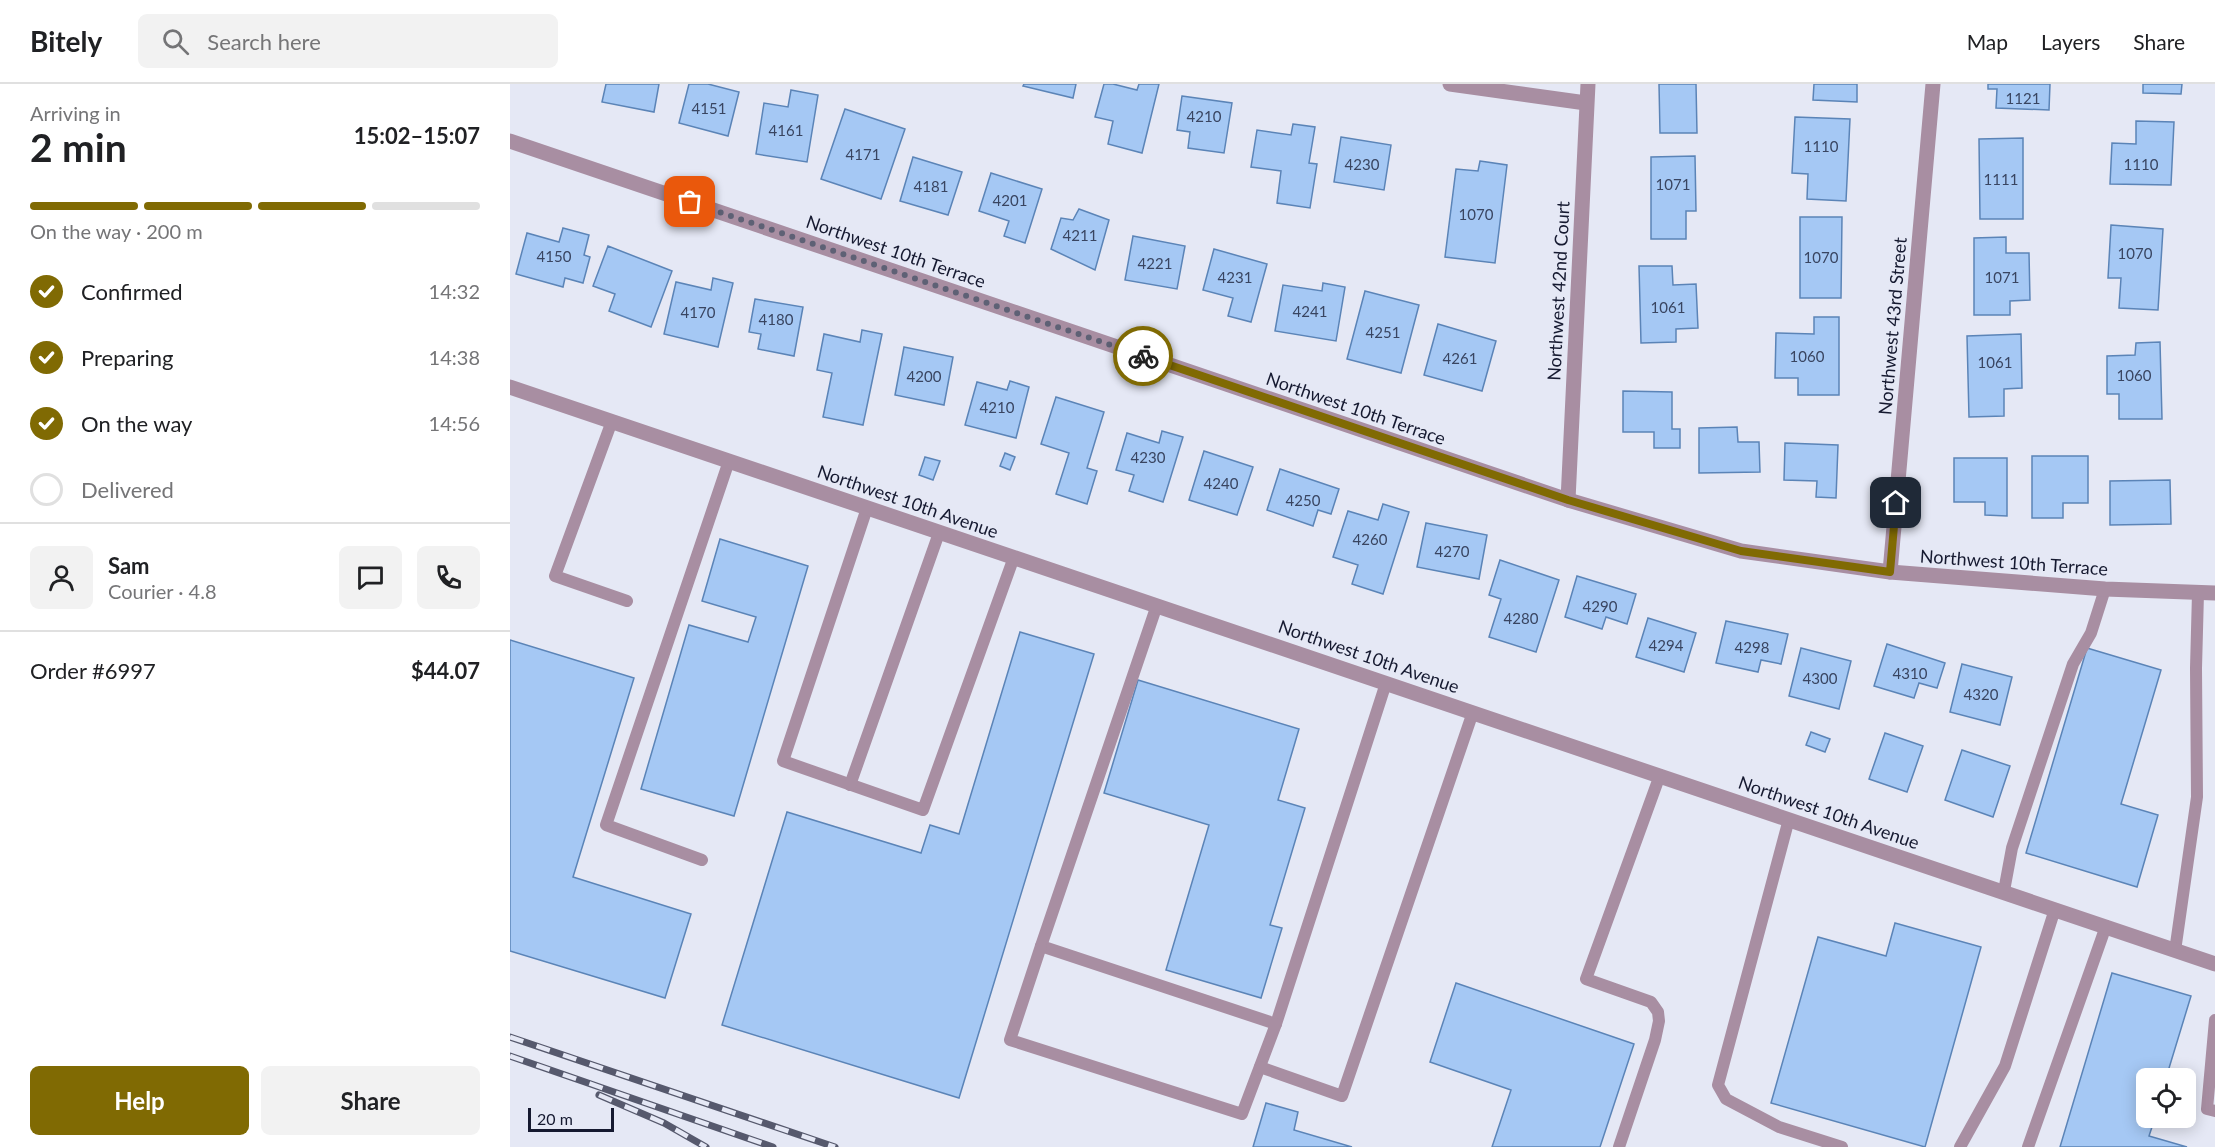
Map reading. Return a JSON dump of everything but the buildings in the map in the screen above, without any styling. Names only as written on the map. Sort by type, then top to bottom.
[{"type":"street","points":[[1450,84],[1586,103]]},
{"type":"street","name":"Northwest 42nd Court","points":[[1568,500],[1588,84]]},
{"type":"street","name":"Northwest 43rd Street","points":[[1890,572],[1933,84]]},
{"type":"street","name":"Northwest 10th Terrace","points":[[510,141],[1568,500],[1741,551],[1890,572],[2105,589],[2215,593]]},
{"type":"street","name":"Northwest 10th Avenue","points":[[510,387],[2215,964]]},
{"type":"lane","points":[[612,421],[555,576],[627,601]]},
{"type":"lane","points":[[702,861],[606,825],[729,461]]},
{"type":"lane","points":[[867,507],[783,761],[922,810],[1014,557]]},
{"type":"lane","points":[[850,784],[939,533]]},
{"type":"lane","points":[[2004,891],[2012,848],[2073,664],[2091,633],[2105,589]]},
{"type":"lane","points":[[2175,951],[2197,797],[2198,593]]},
{"type":"lane","points":[[1157,605],[1010,1040],[1242,1114],[1276,1024],[1386,683]]},
{"type":"lane","points":[[1260,1067],[1342,1096],[1473,712]]},
{"type":"lane","points":[[1619,1147],[1655,1040],[1659,1021],[1658,1012],[1651,1002],[1587,979],[1660,775]]},
{"type":"lane","points":[[1789,819],[1718,1085],[1726,1099],[1779,1127],[1842,1147]]},
{"type":"lane","points":[[1960,1147],[2005,1066],[2055,909]]},
{"type":"lane","points":[[2028,1147],[2106,926]]},
{"type":"lane","points":[[1041,946],[1276,1024]]},
{"type":"lane","points":[[2215,1020],[2207,1109],[2215,1111]]},
{"type":"railway","points":[[510,1037],[835,1147]]},
{"type":"railway","points":[[510,1056],[773,1147]]},
{"type":"railway","points":[[599,1095],[664,1123],[706,1147]]},
{"type":"way so far","points":[[690,202],[1143,356]]},
{"type":"route","points":[[1143,356],[1568,500],[1741,551],[1890,572],[1896,503]]}]
